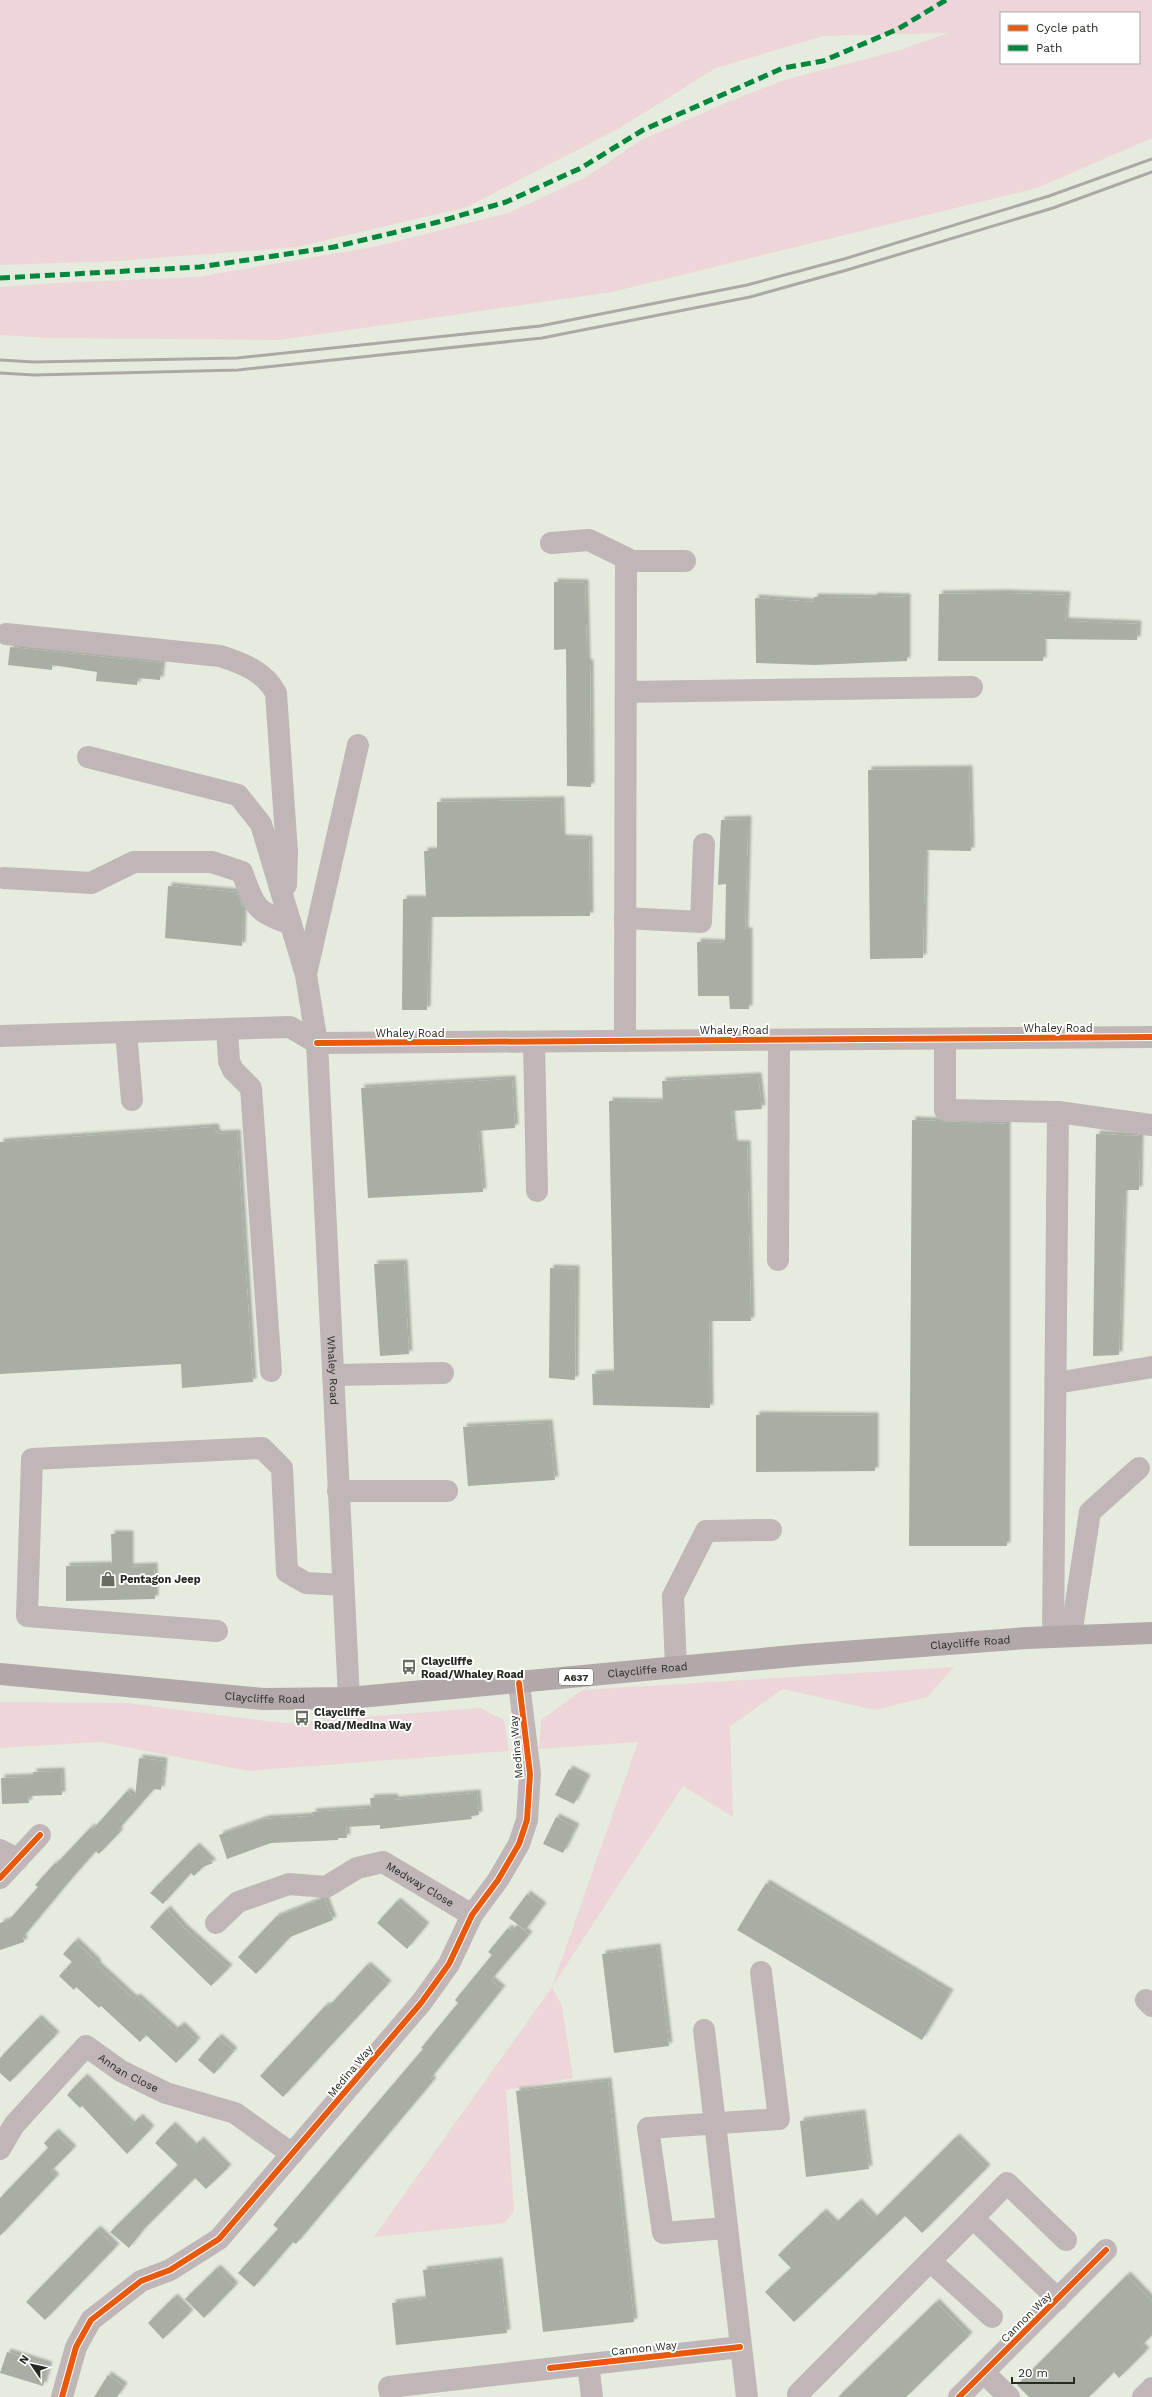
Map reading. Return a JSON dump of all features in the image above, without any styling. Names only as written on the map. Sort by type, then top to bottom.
[{"type":"highway","name":"Claycliffe Road","points":[[0,1674],[263,1699],[349,1698],[802,1655],[1062,1636],[1152,1633]]},
{"type":"street","points":[[552,543],[589,540],[630,560],[626,561]]},
{"type":"street","points":[[626,561],[685,561]]},
{"type":"street","points":[[625,1041],[626,561]]},
{"type":"street","points":[[6,634],[220,656],[236,661],[264,677],[276,693],[287,852],[288,916]]},
{"type":"street","points":[[626,692],[972,687]]},
{"type":"street","points":[[306,975],[358,745]]},
{"type":"street","points":[[88,757],[238,795],[261,824],[306,975]]},
{"type":"street","points":[[626,918],[702,922],[704,844]]},
{"type":"street","points":[[4,878],[91,883],[134,862],[212,862],[242,872],[254,904],[271,916],[288,916]]},
{"type":"street","name":"Whaley Road","points":[[306,975],[316,1043],[349,1698]]},
{"type":"street","points":[[0,1036],[290,1027],[316,1043]]},
{"type":"street","points":[[227,1029],[229,1061],[233,1070],[251,1088],[271,1370]]},
{"type":"street","points":[[126,1032],[132,1100]]},
{"type":"street","name":"Whaley Road","points":[[316,1043],[1152,1037]]},
{"type":"street","points":[[945,1039],[945,1110],[1058,1112],[1152,1125]]},
{"type":"street","points":[[778,1260],[779,1040]]},
{"type":"street","points":[[534,1042],[537,1192]]},
{"type":"street","points":[[1058,1112],[1056,1383],[1062,1636]]},
{"type":"street","points":[[1056,1383],[1152,1367]]},
{"type":"street","points":[[333,1375],[444,1373]]},
{"type":"street","points":[[217,1631],[28,1616],[32,1459],[262,1448],[282,1468],[288,1572],[306,1583],[343,1585]]},
{"type":"street","points":[[1062,1636],[1090,1512],[1139,1468]]},
{"type":"street","points":[[338,1491],[447,1491]]},
{"type":"street","points":[[676,1667],[673,1596],[706,1532],[771,1530]]},
{"type":"street","name":"Medina Way","points":[[62,2397],[76,2347],[92,2320],[141,2281],[170,2270],[219,2239],[421,2003],[449,1964],[472,1915],[498,1880],[519,1844],[527,1820],[530,1774],[519,1683]]},
{"type":"street","points":[[0,1878],[9,1854],[40,1836]]},
{"type":"street","name":"Medway Close","points":[[216,1923],[238,1902],[289,1884],[326,1887],[357,1868],[382,1862],[472,1915]]},
{"type":"street","points":[[726,2228],[663,2233],[648,2128],[779,2120],[761,1972]]},
{"type":"street","points":[[704,2030],[731,2274],[747,2397]]},
{"type":"street","name":"Annan Close","points":[[0,2149],[14,2125],[86,2046],[121,2071],[166,2093],[235,2113],[292,2154]]},
{"type":"street","points":[[798,2394],[1007,2183],[1066,2240]]},
{"type":"street","points":[[973,2218],[1058,2299]]},
{"type":"street","name":"Cannon Way","points":[[959,2397],[1106,2250]]},
{"type":"street","points":[[930,2261],[992,2317]]},
{"type":"street","name":"Cannon Way","points":[[391,2397],[389,2387],[740,2347]]},
{"type":"street","points":[[588,2364],[592,2397]]},
{"type":"street","points":[[984,2373],[1009,2397]]},
{"type":"street","points":[[1143,2397],[1152,2388]]},
{"type":"shaded area","points":[[0,0],[1152,0],[1152,138],[1037,188],[612,292],[280,340],[50,338],[0,335],[0,287],[55,283],[197,277],[378,246],[508,213],[586,177],[641,140],[728,102],[784,80],[900,50],[948,33],[823,36],[716,68],[618,129],[467,207],[297,247],[119,261],[0,265]]},
{"type":"shaded area","points":[[954,1667],[927,1697],[875,1710],[783,1689],[730,1726],[733,1817],[683,1786],[552,1987],[638,1742],[539,1749],[541,1720],[582,1690]]},
{"type":"shaded area","points":[[0,1702],[127,1703],[282,1723],[480,1708],[504,1720],[509,1751],[249,1771],[100,1742],[0,1748]]},
{"type":"shaded area","points":[[552,1987],[562,2006],[573,2078],[506,2090],[514,2211],[505,2223],[374,2237]]},
{"type":"building","points":[[554,582],[585,583],[587,663],[590,663],[591,787],[567,786],[566,649],[554,650]]},
{"type":"building","points":[[1004,593],[1067,595],[1065,621],[1138,624],[1137,640],[1043,639],[1043,661],[938,661],[939,594]]},
{"type":"building","points":[[874,596],[907,597],[907,661],[815,665],[756,663],[755,598],[814,602],[814,597],[874,598]]},
{"type":"building","points":[[10,647],[162,663],[160,680],[138,678],[137,685],[96,681],[97,672],[52,665],[52,670],[8,665]]},
{"type":"building","points":[[969,769],[971,851],[925,850],[923,958],[870,959],[868,770]]},
{"type":"building","points":[[561,800],[562,838],[589,839],[590,916],[429,917],[427,1010],[402,1010],[403,899],[426,899],[424,851],[437,851],[437,802]]},
{"type":"building","points":[[748,819],[745,931],[749,931],[749,1009],[730,1009],[729,996],[698,996],[697,942],[725,943],[726,884],[718,885],[721,820]]},
{"type":"building","points":[[168,886],[236,892],[243,908],[242,946],[165,938]]},
{"type":"building","points":[[758,1076],[762,1109],[731,1111],[734,1144],[747,1144],[751,1321],[709,1321],[710,1408],[593,1405],[592,1374],[614,1373],[609,1101],[663,1102],[662,1081]]},
{"type":"building","points":[[512,1079],[515,1128],[478,1131],[483,1192],[368,1198],[361,1088]]},
{"type":"building","points":[[912,1120],[1007,1124],[1007,1546],[909,1546]]},
{"type":"building","points":[[215,1127],[217,1134],[237,1133],[253,1382],[182,1388],[181,1364],[0,1374],[0,1142]]},
{"type":"building","points":[[1096,1134],[1140,1136],[1139,1190],[1124,1190],[1119,1355],[1093,1356]]},
{"type":"building","points":[[404,1263],[409,1354],[380,1356],[374,1264]]},
{"type":"building","points":[[550,1268],[576,1269],[575,1380],[549,1378]]},
{"type":"building","points":[[756,1415],[875,1416],[875,1471],[756,1472]]},
{"type":"building","points":[[549,1423],[555,1480],[468,1486],[463,1427]]},
{"type":"building","points":[[111,1534],[130,1534],[130,1567],[154,1566],[155,1599],[66,1601],[66,1566],[112,1565]]},
{"type":"building","points":[[139,1758],[164,1761],[161,1790],[154,1789],[118,1830],[120,1832],[99,1854],[96,1851],[23,1937],[24,1942],[0,1950],[0,1923],[9,1920],[38,1887],[35,1885],[55,1863],[56,1864],[91,1827],[93,1829],[127,1791],[135,1798]]},
{"type":"building","points":[[569,1769],[587,1778],[574,1804],[555,1795]]},
{"type":"building","points":[[61,1771],[62,1795],[28,1796],[29,1803],[2,1804],[1,1778],[33,1777],[33,1772]]},
{"type":"building","points":[[477,1793],[479,1815],[471,1816],[472,1819],[380,1829],[380,1825],[346,1827],[347,1838],[338,1838],[338,1840],[271,1843],[227,1859],[219,1835],[265,1819],[313,1816],[312,1812],[371,1808],[370,1798],[394,1797],[395,1800]]},
{"type":"building","points":[[556,1817],[576,1827],[563,1853],[543,1844]]},
{"type":"building","points":[[196,1846],[213,1863],[203,1867],[194,1876],[191,1873],[163,1904],[150,1893]]},
{"type":"building","points":[[766,1883],[950,1993],[922,2040],[737,1930]]},
{"type":"building","points":[[527,1894],[543,1906],[525,1930],[509,1918]]},
{"type":"building","points":[[325,1899],[333,1920],[290,1937],[256,1974],[238,1957],[276,1917]]},
{"type":"building","points":[[397,1901],[426,1926],[407,1949],[377,1923]]},
{"type":"building","points":[[167,1909],[184,1928],[229,1968],[211,1986],[150,1927]]},
{"type":"building","points":[[517,1925],[529,1935],[491,1980],[502,1989],[430,2079],[433,2081],[296,2244],[293,2242],[254,2287],[238,2273],[278,2229],[273,2225],[423,2049],[421,2048],[458,2003],[455,2000],[492,1955],[488,1952],[508,1928],[512,1931]]},
{"type":"building","points":[[75,1941],[98,1963],[97,1965],[134,1999],[137,1997],[175,2031],[181,2025],[197,2041],[176,2063],[146,2035],[140,2042],[101,2006],[99,2008],[76,1987],[74,1990],[59,1976],[72,1962],[63,1954]]},
{"type":"building","points":[[657,1947],[669,2046],[614,2053],[602,1954]]},
{"type":"building","points":[[367,1965],[388,1984],[283,2097],[260,2076],[326,2005],[328,2007]]},
{"type":"building","points":[[38,2018],[56,2035],[10,2082],[0,2073],[0,2058]]},
{"type":"building","points":[[218,2037],[234,2051],[214,2074],[198,2060]]},
{"type":"building","points":[[84,2077],[132,2125],[139,2117],[151,2129],[127,2154],[82,2106],[80,2108],[67,2095]]},
{"type":"building","points":[[608,2081],[634,2322],[543,2332],[516,2091]]},
{"type":"building","points":[[862,2113],[869,2169],[806,2177],[800,2121]]},
{"type":"building","points":[[172,2125],[194,2147],[200,2140],[228,2168],[206,2189],[195,2178],[143,2230],[129,2248],[110,2232],[178,2165],[155,2143]]},
{"type":"building","points":[[55,2132],[73,2149],[50,2172],[56,2177],[0,2236],[0,2198],[48,2148],[44,2143]]},
{"type":"building","points":[[956,2137],[987,2168],[922,2233],[905,2216],[794,2322],[765,2292],[791,2268],[778,2255],[823,2212],[835,2224],[858,2202],[874,2219]]},
{"type":"building","points":[[97,2229],[116,2247],[45,2320],[26,2302]]},
{"type":"building","points":[[499,2261],[507,2333],[396,2345],[392,2303],[426,2299],[423,2270]]},
{"type":"building","points":[[217,2268],[235,2286],[204,2318],[185,2299]]},
{"type":"building","points":[[1127,2275],[1152,2301],[1152,2335],[1141,2346],[1146,2351],[1119,2378],[1114,2372],[1089,2397],[1029,2397],[1017,2385]]},
{"type":"building","points":[[174,2297],[190,2313],[163,2339],[148,2323]]},
{"type":"building","points":[[936,2302],[969,2336],[906,2397],[838,2397]]},
{"type":"building","points":[[7,2352],[49,2365],[43,2386],[0,2373]]},
{"type":"building","points":[[108,2375],[124,2386],[117,2397],[94,2397]]},
{"type":"railway","points":[[0,360],[34,362],[237,358],[540,326],[747,285],[844,259],[1049,196],[1152,159]]},
{"type":"railway","points":[[0,373],[34,375],[238,370],[542,338],[750,297],[847,270],[1053,208],[1152,172]]},
{"type":"marked path","points":[[0,278],[200,267],[334,247],[438,222],[506,202],[581,168],[643,130],[783,68],[823,61],[898,29],[946,0]]},
{"type":"cycle path","points":[[317,1043],[1152,1037]]},
{"type":"cycle path","points":[[62,2397],[76,2347],[91,2320],[141,2281],[170,2270],[219,2239],[421,2003],[449,1964],[472,1915],[498,1880],[519,1844],[527,1820],[530,1774],[519,1683]]},
{"type":"cycle path","points":[[0,1878],[40,1835]]},
{"type":"cycle path","points":[[959,2397],[1106,2250]]},
{"type":"cycle path","points":[[550,2368],[740,2347]]},
{"type":"place","name":"Pentagon Jeep","points":[[108,1579]]},
{"type":"place","name":"Claycliffe Road/Whaley Road","points":[[409,1667]]},
{"type":"place","name":"Claycliffe Road/Medina Way","points":[[302,1718]]}]
